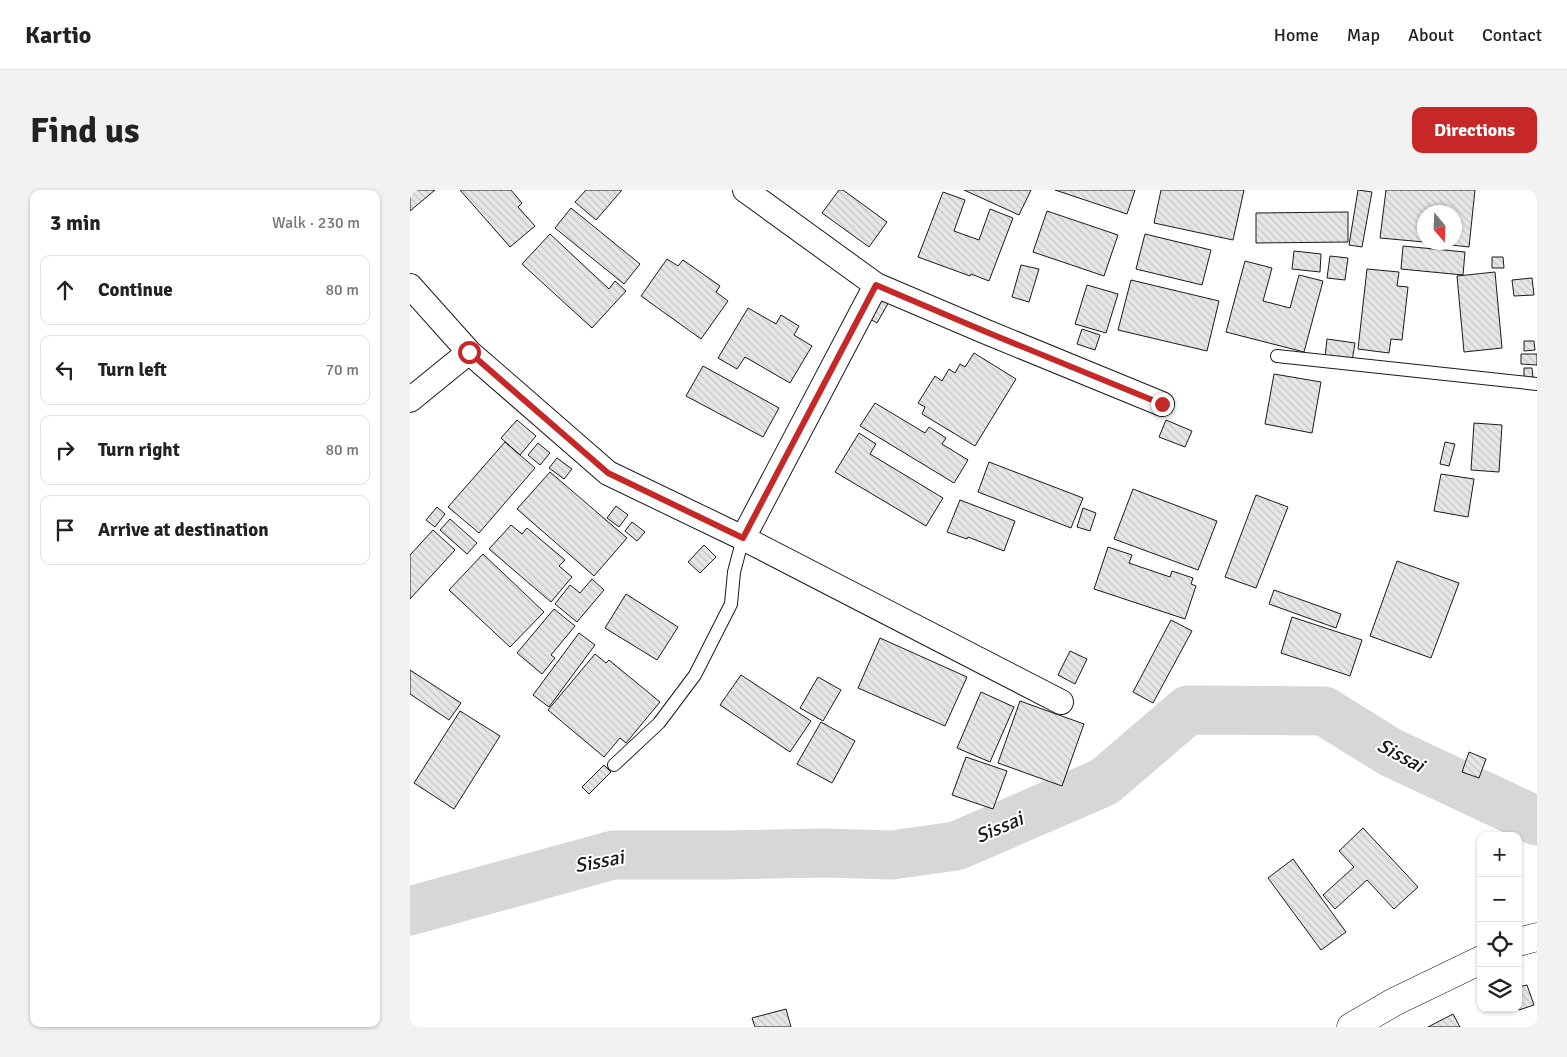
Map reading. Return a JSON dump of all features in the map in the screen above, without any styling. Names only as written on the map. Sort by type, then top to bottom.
[{"type":"street","points":[[745,190],[876,285],[1162,404]]},
{"type":"street","points":[[743,538],[876,285]]},
{"type":"street","points":[[410,286],[469,352],[608,473],[743,538],[1061,702]]},
{"type":"street","points":[[410,400],[469,352]]},
{"type":"street","points":[[1522,941],[1537,937]]},
{"type":"street","points":[[1351,1027],[1394,1002],[1477,962]]},
{"type":"lane","points":[[1277,356],[1537,384]]},
{"type":"lane","points":[[614,766],[659,723],[695,675],[731,604],[734,572],[743,538]]},
{"type":"building","points":[[410,190],[435,190],[410,211]]},
{"type":"building","points":[[460,190],[511,190],[522,203],[518,207],[535,226],[510,247]]},
{"type":"building","points":[[586,190],[622,190],[596,220],[575,202]]},
{"type":"building","points":[[839,190],[843,190],[887,222],[869,247],[822,213]]},
{"type":"building","points":[[964,190],[1031,190],[1019,215]]},
{"type":"building","points":[[1055,190],[1135,190],[1127,214]]},
{"type":"building","points":[[1161,190],[1244,190],[1233,240],[1154,223]]},
{"type":"building","points":[[1358,190],[1372,192],[1362,247],[1349,245]]},
{"type":"building","points":[[1386,190],[1475,190],[1469,247],[1462,246],[1462,205],[1417,205],[1417,241],[1380,238]]},
{"type":"building","points":[[943,192],[965,200],[954,231],[979,240],[990,209],[1013,218],[989,281],[918,257]]},
{"type":"building","points":[[571,208],[640,264],[624,284],[555,228]]},
{"type":"building","points":[[1047,211],[1118,235],[1104,276],[1033,252]]},
{"type":"building","points":[[1348,212],[1348,242],[1256,243],[1256,213]]},
{"type":"building","points":[[550,234],[609,289],[615,281],[626,291],[592,328],[522,264]]},
{"type":"building","points":[[1145,234],[1211,250],[1202,285],[1136,269]]},
{"type":"building","points":[[1403,246],[1417,247],[1417,250],[1465,252],[1463,275],[1401,269]]},
{"type":"building","points":[[1294,251],[1321,254],[1320,272],[1292,269]]},
{"type":"building","points":[[1330,256],[1348,258],[1345,280],[1327,278]]},
{"type":"building","points":[[1492,257],[1503,257],[1504,268],[1492,268]]},
{"type":"building","points":[[667,259],[678,266],[683,260],[720,286],[716,292],[728,301],[701,339],[641,296]]},
{"type":"building","points":[[1245,261],[1272,268],[1263,301],[1290,308],[1299,275],[1323,281],[1304,352],[1226,332]]},
{"type":"building","points":[[1021,265],[1039,269],[1029,302],[1012,297]]},
{"type":"building","points":[[1367,269],[1399,272],[1397,286],[1408,287],[1402,340],[1391,339],[1389,353],[1358,349]]},
{"type":"building","points":[[1495,272],[1502,348],[1464,352],[1457,276]]},
{"type":"building","points":[[1532,278],[1534,295],[1514,296],[1512,280]]},
{"type":"building","points":[[1131,280],[1219,301],[1207,351],[1118,330]]},
{"type":"building","points":[[1087,285],[1118,294],[1106,333],[1075,324]]},
{"type":"building","points":[[877,293],[890,300],[877,323],[865,316]]},
{"type":"building","points":[[748,308],[776,324],[781,315],[799,326],[794,335],[812,346],[790,383],[745,357],[737,369],[718,358]]},
{"type":"building","points":[[1082,329],[1100,335],[1095,350],[1077,344]]},
{"type":"building","points":[[1327,339],[1355,343],[1352,361],[1325,357]]},
{"type":"building","points":[[1524,341],[1534,341],[1535,350],[1524,351]]},
{"type":"building","points":[[974,353],[1016,379],[975,446],[922,414],[925,407],[918,403],[935,376],[942,381],[949,369],[955,373],[960,364],[965,367]]},
{"type":"building","points":[[1521,354],[1537,354],[1537,365],[1521,364]]},
{"type":"building","points":[[703,366],[779,408],[763,437],[686,396]]},
{"type":"building","points":[[1524,368],[1532,368],[1533,377],[1524,378]]},
{"type":"building","points":[[1274,374],[1321,382],[1312,433],[1265,424]]},
{"type":"building","points":[[875,403],[925,433],[929,427],[946,438],[942,444],[968,460],[954,483],[860,426]]},
{"type":"building","points":[[517,420],[536,436],[520,455],[501,438]]},
{"type":"building","points":[[1166,420],[1192,431],[1185,447],[1159,437]]},
{"type":"building","points":[[1474,423],[1502,425],[1499,472],[1471,470]]},
{"type":"building","points":[[859,433],[876,444],[870,454],[943,498],[926,526],[835,472]]},
{"type":"building","points":[[505,442],[535,468],[479,533],[448,507]]},
{"type":"building","points":[[1445,442],[1455,444],[1449,466],[1440,464]]},
{"type":"building","points":[[538,443],[550,453],[540,465],[528,455]]},
{"type":"building","points":[[557,458],[572,469],[564,479],[549,468]]},
{"type":"building","points":[[989,462],[1083,498],[1071,528],[978,492]]},
{"type":"building","points":[[550,472],[627,538],[594,576],[517,509]]},
{"type":"building","points":[[1441,474],[1474,479],[1468,517],[1434,511]]},
{"type":"building","points":[[1133,489],[1217,521],[1198,570],[1114,539]]},
{"type":"building","points":[[1256,495],[1288,507],[1256,588],[1225,577]]},
{"type":"building","points":[[960,500],[1015,521],[1004,551],[968,537],[967,539],[947,532]]},
{"type":"building","points":[[616,506],[628,515],[619,527],[607,518]]},
{"type":"building","points":[[437,507],[445,514],[435,527],[426,520]]},
{"type":"building","points":[[1083,508],[1096,513],[1090,531],[1077,527]]},
{"type":"building","points":[[450,519],[477,543],[467,554],[440,530]]},
{"type":"building","points":[[632,522],[645,532],[637,541],[625,531]]},
{"type":"building","points":[[511,525],[522,534],[527,528],[565,560],[559,566],[572,577],[551,602],[489,549]]},
{"type":"building","points":[[433,530],[455,550],[410,599],[410,555]]},
{"type":"building","points":[[704,545],[716,557],[700,573],[688,562]]},
{"type":"building","points":[[1108,547],[1132,555],[1129,563],[1170,577],[1172,571],[1193,578],[1191,584],[1196,586],[1185,619],[1094,589]]},
{"type":"building","points":[[483,554],[544,612],[510,647],[449,590]]},
{"type":"building","points":[[1397,561],[1459,583],[1431,658],[1370,636]]},
{"type":"building","points":[[592,579],[604,590],[577,622],[555,604],[570,585],[580,593]]},
{"type":"building","points":[[1274,590],[1341,614],[1336,628],[1269,604]]},
{"type":"building","points":[[626,594],[678,627],[657,660],[605,628]]},
{"type":"building","points":[[554,609],[575,626],[551,655],[555,658],[542,674],[517,653]]},
{"type":"building","points":[[1292,617],[1362,640],[1350,676],[1281,653]]},
{"type":"building","points":[[1171,620],[1192,631],[1153,703],[1133,692]]},
{"type":"building","points":[[579,633],[595,645],[549,707],[533,695]]},
{"type":"building","points":[[880,638],[967,677],[945,726],[858,688]]},
{"type":"building","points":[[1070,651],[1087,659],[1075,684],[1058,675]]},
{"type":"building","points":[[595,654],[606,663],[609,660],[660,702],[626,743],[620,738],[604,757],[548,710]]},
{"type":"building","points":[[410,670],[461,703],[449,720],[410,694]]},
{"type":"building","points":[[741,675],[811,721],[790,752],[720,705]]},
{"type":"building","points":[[818,677],[841,690],[823,721],[800,708]]},
{"type":"building","points":[[981,692],[1014,707],[990,762],[957,748]]},
{"type":"building","points":[[1020,701],[1084,724],[1062,786],[998,763]]},
{"type":"building","points":[[460,711],[500,736],[454,809],[414,783]]},
{"type":"building","points":[[821,722],[855,741],[832,783],[797,764]]},
{"type":"building","points":[[1469,752],[1486,759],[1479,778],[1462,772]]},
{"type":"building","points":[[966,757],[1007,771],[993,809],[952,795]]},
{"type":"building","points":[[604,765],[611,772],[589,794],[582,787]]},
{"type":"building","points":[[1363,828],[1418,887],[1394,909],[1367,880],[1335,909],[1323,895],[1354,867],[1339,851]]},
{"type":"building","points":[[1293,859],[1346,932],[1321,950],[1268,878]]},
{"type":"building","points":[[1527,985],[1534,1005],[1522,1009],[1522,986]]},
{"type":"building","points":[[786,1009],[791,1027],[755,1027],[752,1018]]},
{"type":"building","points":[[1453,1014],[1460,1027],[1428,1027]]},
{"type":"waterway","name":"Sissai","points":[[410,911],[613,855],[824,853],[892,855],[956,846],[1104,782],[1188,710],[1324,711],[1390,752],[1537,821]]},
{"type":"route","points":[[469,352],[608,473],[743,538],[876,285],[1162,404]]}]
